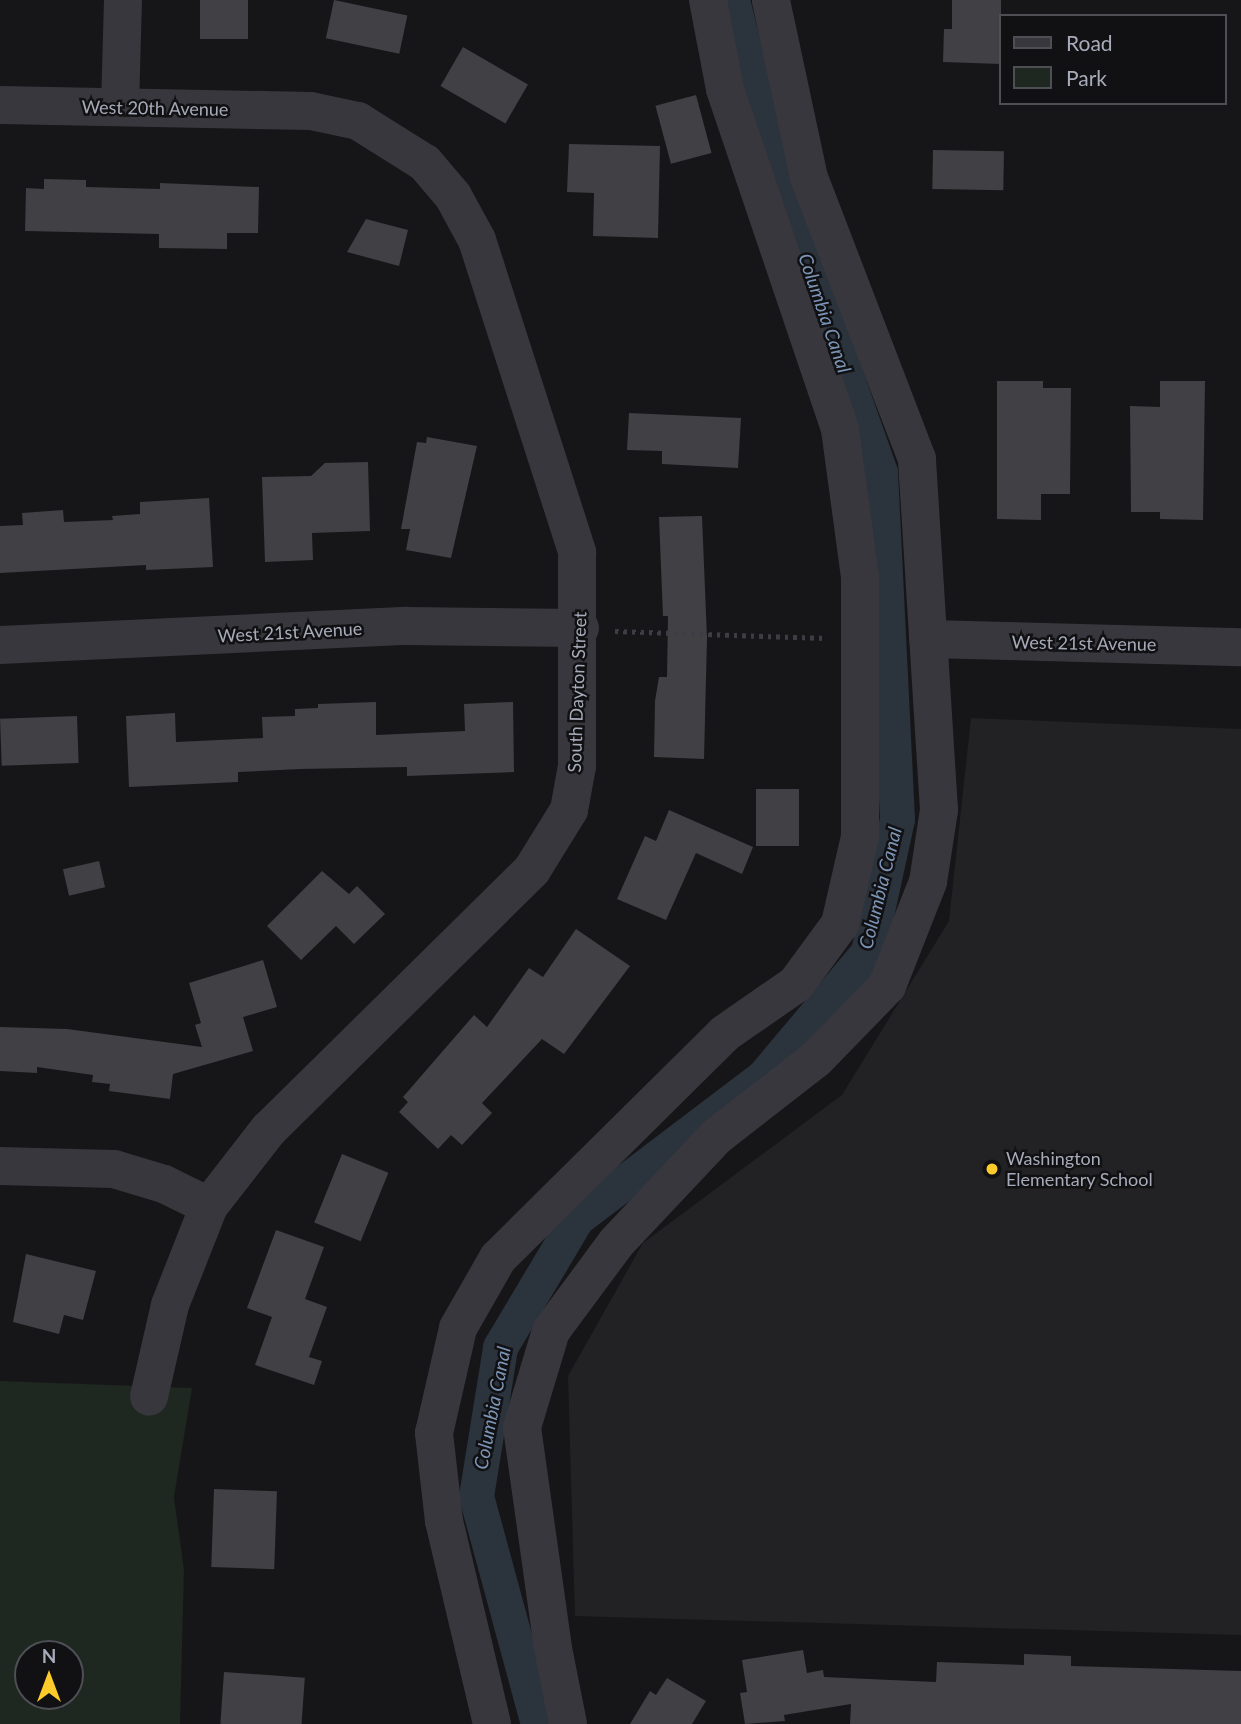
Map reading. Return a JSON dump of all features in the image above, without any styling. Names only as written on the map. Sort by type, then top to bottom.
[{"type":"street","points":[[120,107],[123,0]]},
{"type":"street","points":[[492,1724],[444,1521],[434,1433],[458,1328],[498,1258],[724,1034],[796,984],[841,924],[860,837],[860,577],[841,429],[725,89],[708,0]]},
{"type":"street","points":[[568,1724],[553,1648],[522,1427],[551,1331],[616,1243],[717,1136],[816,1059],[887,986],[928,882],[939,810],[917,459],[809,178],[771,0]]},
{"type":"street","name":"West 20th Avenue","points":[[0,104],[311,111]]},
{"type":"street","name":"South Dayton Street","points":[[149,1397],[170,1305],[209,1206],[269,1129],[532,870],[552,842],[569,810],[577,766],[580,628],[577,552],[569,519],[477,240],[453,196],[425,163],[358,121],[311,111]]},
{"type":"street","name":"West 21st Avenue","points":[[0,645],[407,626],[580,628]]},
{"type":"street","name":"West 21st Avenue","points":[[928,639],[1241,647]]},
{"type":"street","points":[[0,1166],[114,1169],[164,1184],[209,1206]]},
{"type":"path","points":[[580,628],[861,640]]},
{"type":"shaded area","name":"Washington Elementary School","points":[[971,718],[1241,729],[1241,1635],[575,1616],[568,1376],[643,1243],[842,1095],[949,921]]},
{"type":"green space","points":[[0,1381],[192,1388],[174,1497],[184,1570],[180,1724],[0,1724]]},
{"type":"building","points":[[200,0],[248,0],[248,39],[200,39]]},
{"type":"building","points":[[334,0],[407,16],[399,54],[326,38]]},
{"type":"building","points":[[952,0],[1001,0],[1000,64],[943,62],[944,29],[952,29]]},
{"type":"building","points":[[463,47],[528,84],[505,123],[440,86]]},
{"type":"building","points":[[696,95],[712,153],[671,164],[655,106]]},
{"type":"building","points":[[569,144],[660,146],[658,238],[593,236],[594,193],[567,192]]},
{"type":"building","points":[[933,150],[1004,151],[1003,190],[932,189]]},
{"type":"building","points":[[44,179],[86,180],[86,187],[160,189],[160,183],[259,187],[258,233],[227,233],[227,249],[159,248],[159,234],[25,231],[26,188],[44,189]]},
{"type":"building","points":[[366,219],[408,230],[399,266],[347,252]]},
{"type":"building","points":[[997,381],[1043,381],[1043,388],[1071,388],[1070,494],[1041,494],[1041,520],[997,519]]},
{"type":"building","points":[[1160,381],[1205,381],[1203,520],[1160,519],[1160,512],[1131,512],[1130,406],[1160,407]]},
{"type":"building","points":[[629,413],[741,418],[738,468],[662,464],[662,451],[627,450]]},
{"type":"building","points":[[427,437],[477,446],[451,558],[406,550],[410,529],[401,529],[417,442],[426,443]]},
{"type":"building","points":[[368,462],[370,531],[312,533],[313,560],[265,562],[262,477],[311,476],[325,463]]},
{"type":"building","points":[[209,498],[213,567],[146,570],[146,565],[0,573],[0,526],[23,525],[22,513],[63,510],[64,522],[113,520],[112,516],[140,514],[140,502]]},
{"type":"building","points":[[702,516],[707,638],[704,759],[654,757],[655,701],[659,677],[667,677],[668,616],[663,616],[659,517]]},
{"type":"building","points":[[376,702],[376,735],[465,731],[464,704],[513,702],[514,772],[407,776],[407,767],[300,769],[238,772],[238,782],[129,787],[126,716],[175,713],[176,742],[263,738],[262,717],[295,716],[295,709],[318,708],[318,704]]},
{"type":"building","points":[[77,716],[79,763],[2,766],[0,719]]},
{"type":"building","points":[[756,789],[799,789],[799,846],[756,846]]},
{"type":"building","points":[[669,810],[753,847],[742,874],[696,853],[666,920],[617,899],[645,836],[656,841]]},
{"type":"building","points":[[99,861],[105,887],[69,896],[63,869]]},
{"type":"building","points":[[322,871],[349,894],[357,886],[385,914],[354,944],[336,926],[301,960],[267,926]]},
{"type":"building","points":[[576,929],[630,966],[564,1054],[542,1039],[482,1103],[492,1113],[462,1145],[451,1135],[438,1149],[399,1112],[408,1102],[403,1097],[474,1015],[487,1027],[529,968],[543,977]]},
{"type":"building","points":[[263,960],[277,1007],[243,1017],[253,1051],[173,1074],[170,1099],[109,1091],[110,1084],[92,1082],[93,1075],[37,1067],[37,1073],[0,1071],[0,1027],[67,1029],[202,1047],[195,1025],[201,1023],[189,983]]},
{"type":"building","points":[[342,1154],[388,1173],[361,1241],[314,1223]]},
{"type":"building","points":[[276,1230],[324,1247],[305,1299],[327,1307],[309,1357],[322,1361],[314,1385],[255,1365],[272,1317],[247,1308]]},
{"type":"building","points":[[26,1254],[96,1271],[83,1320],[64,1315],[59,1334],[13,1322]]},
{"type":"building","points":[[214,1489],[277,1491],[274,1569],[211,1567]]},
{"type":"building","points":[[803,1650],[807,1673],[823,1670],[824,1677],[936,1682],[937,1662],[1024,1665],[1024,1654],[1071,1656],[1071,1666],[1241,1671],[1241,1724],[850,1724],[851,1704],[784,1715],[785,1721],[745,1724],[740,1693],[747,1692],[742,1660]]},
{"type":"building","points":[[224,1672],[305,1678],[302,1724],[220,1724]]},
{"type":"building","points":[[667,1678],[706,1701],[692,1724],[630,1724],[650,1691],[656,1695]]},
{"type":"waterway","name":"Columbia Canal","points":[[538,1724],[476,1496],[500,1347],[577,1218],[763,1077],[868,952],[897,819],[880,472],[820,303],[759,109],[732,0]]},
{"type":"place","name":"Washington Elementary School","points":[[992,1169]]}]
